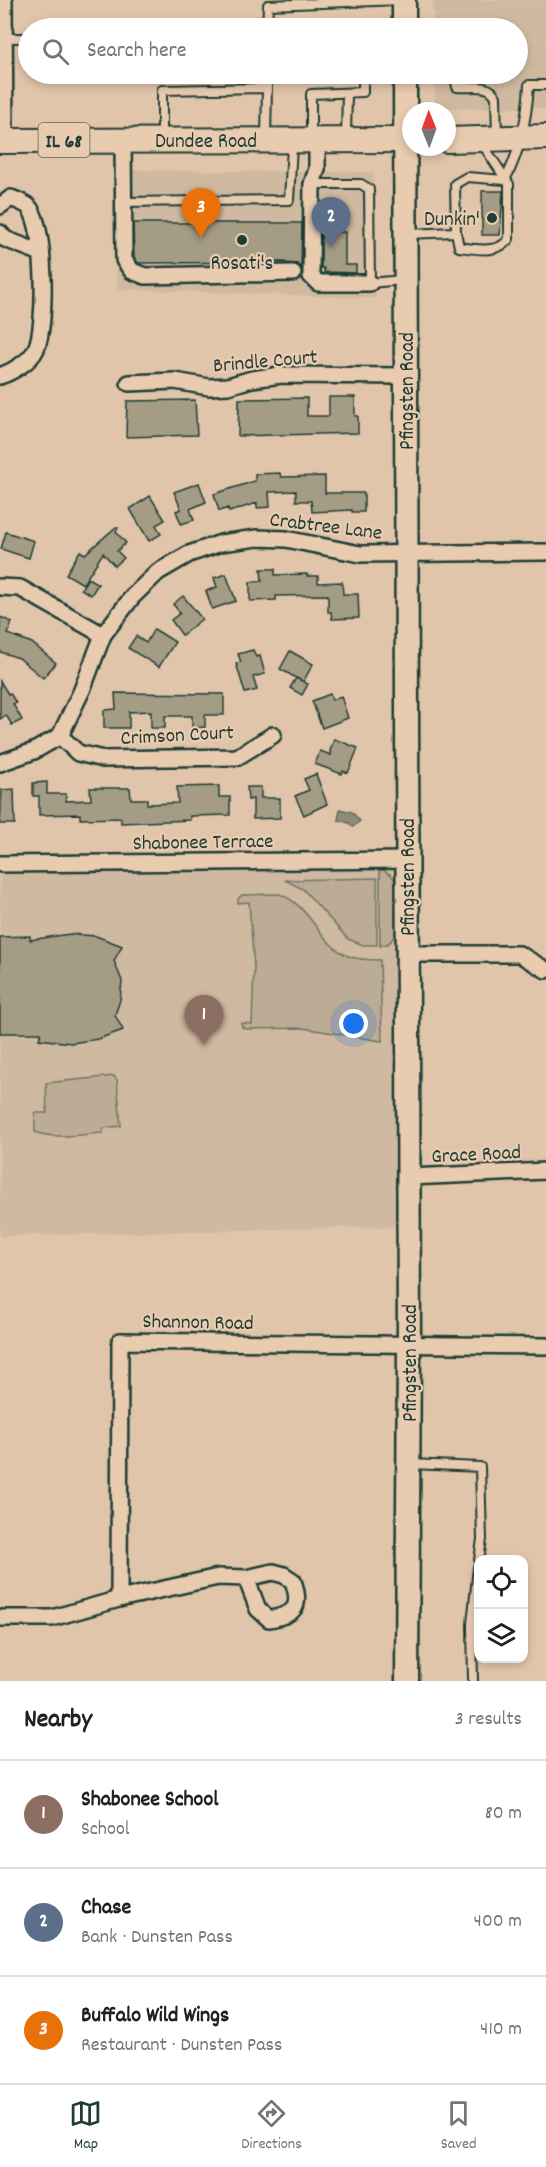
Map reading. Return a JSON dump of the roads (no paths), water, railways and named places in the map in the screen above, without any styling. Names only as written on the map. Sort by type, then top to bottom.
[{"type":"main road","points":[[404,0],[404,18]]},
{"type":"main road","name":"Pfingsten Road","points":[[405,84],[406,102]]},
{"type":"main road","points":[[456,140],[546,137]]},
{"type":"main road","name":"Dundee Road","points":[[2,141],[402,140]]},
{"type":"main road","name":"Pfingsten Road","points":[[407,156],[405,234],[409,1178],[407,1681]]},
{"type":"street","points":[[2,141],[4,0]]},
{"type":"street","points":[[123,140],[124,260],[132,271],[145,276],[293,273]]},
{"type":"street","points":[[307,140],[317,169],[312,184],[311,276],[318,283],[370,283]]},
{"type":"street","points":[[0,206],[11,198],[28,206],[37,222],[41,253],[42,322],[36,350],[14,371],[0,376]]},
{"type":"street","points":[[0,234],[5,239],[41,253]]},
{"type":"street","name":"Brindle Court","points":[[129,383],[174,381],[209,387],[228,386],[252,379],[281,375],[406,376]]},
{"type":"street","name":"Crabtree Lane","points":[[60,736],[82,690],[103,635],[133,596],[158,572],[189,554],[221,543],[257,538],[286,539],[360,554],[546,552]]},
{"type":"street","points":[[0,587],[20,588],[103,635]]},
{"type":"street","name":"Crimson Court","points":[[60,736],[78,753],[103,759],[237,757],[273,735]]},
{"type":"street","points":[[0,763],[34,751],[60,736]]},
{"type":"street","name":"Shabonee Terrace","points":[[0,864],[407,860]]},
{"type":"street","points":[[408,954],[519,954],[546,970]]},
{"type":"street","name":"Grace Road","points":[[409,1178],[546,1171]]},
{"type":"street","name":"Shannon Road","points":[[119,1599],[120,1341],[546,1346]]},
{"type":"street","points":[[0,1618],[52,1618],[119,1599],[218,1577],[246,1578]]},
{"type":"lane","points":[[267,18],[268,5],[404,0]]},
{"type":"lane","points":[[4,38],[18,38]]},
{"type":"lane","points":[[266,141],[267,84]]},
{"type":"lane","points":[[123,202],[289,200],[307,140],[311,94],[363,92],[363,84]]},
{"type":"lane","points":[[456,84],[456,87],[486,88],[494,92],[496,97],[488,139],[494,159],[509,184],[509,239],[505,245],[493,249],[459,247],[456,232],[455,184],[467,177],[505,180]]},
{"type":"lane","points":[[505,180],[516,159],[522,138],[529,85],[546,86]]},
{"type":"lane","points":[[162,140],[162,90],[267,88]]},
{"type":"lane","points":[[346,140],[347,93]]},
{"type":"lane","points":[[312,184],[361,184],[369,189],[370,283],[405,279]]},
{"type":"lane","points":[[405,234],[456,232]]},
{"type":"lane","points":[[409,1464],[480,1467],[482,1539],[480,1555]]},
{"type":"lane","points":[[473,1681],[474,1605]]},
{"type":"place","name":"Dunkin'","points":[[492,218]]},
{"type":"place","name":"Buffalo Wild Wings","points":[[201,238]]},
{"type":"place","name":"Rosati's","points":[[242,240]]},
{"type":"place","name":"Chase","points":[[331,247]]},
{"type":"place","name":"Shabonee School","points":[[204,1045]]}]
